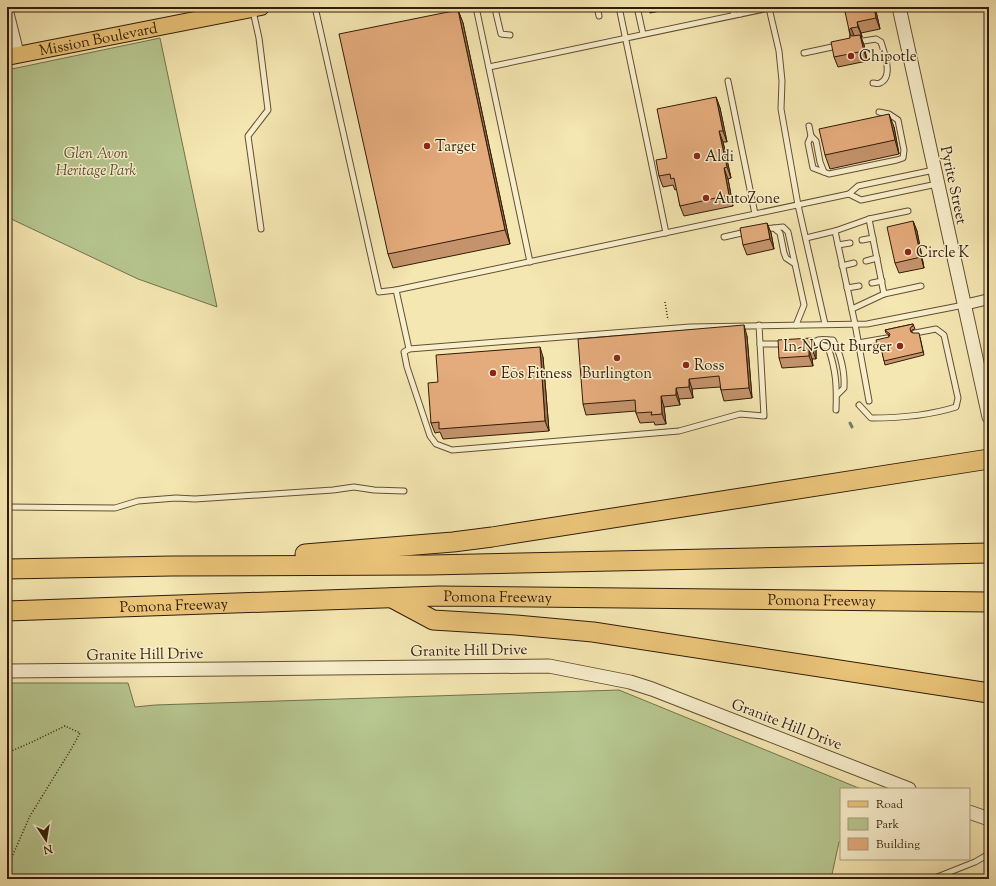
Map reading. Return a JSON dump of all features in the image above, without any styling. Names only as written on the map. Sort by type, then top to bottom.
[{"type":"highway","points":[[172,566],[453,542],[492,537],[989,459]]},
{"type":"highway","name":"Pomona Freeway","points":[[7,569],[172,566],[430,565],[985,553]]},
{"type":"highway","name":"Pomona Freeway","points":[[7,611],[390,597],[463,596],[989,602]]},
{"type":"highway","points":[[390,597],[433,620],[516,625],[593,632],[989,693]]},
{"type":"main road","name":"Mission Boulevard","points":[[13,56],[257,8]]},
{"type":"street","points":[[7,7],[13,56]]},
{"type":"street","name":"Pyrite Street","points":[[899,7],[989,417]]},
{"type":"street","points":[[964,305],[989,299]]},
{"type":"street","name":"Granite Hill Drive","points":[[7,671],[548,666],[630,682],[652,689],[907,788]]},
{"type":"street","points":[[970,812],[989,819]]},
{"type":"lane","points":[[315,7],[379,292],[396,290],[849,194],[858,186],[934,170]]},
{"type":"lane","points":[[476,7],[530,262]]},
{"type":"lane","points":[[496,7],[501,34],[510,35]]},
{"type":"lane","points":[[597,7],[599,16]]},
{"type":"lane","points":[[619,7],[666,233]]},
{"type":"lane","points":[[637,7],[643,34]]},
{"type":"lane","points":[[732,7],[737,15]]},
{"type":"lane","points":[[737,15],[738,7]]},
{"type":"lane","points":[[257,8],[259,38],[268,110],[248,136],[261,229]]},
{"type":"lane","points":[[489,67],[737,15],[745,10],[769,8],[779,51],[782,81],[781,110],[798,204],[825,324]]},
{"type":"lane","points":[[856,42],[876,39],[881,42],[888,69],[886,77],[880,83],[873,83]]},
{"type":"lane","points":[[804,53],[837,46]]},
{"type":"lane","points":[[728,80],[755,214]]},
{"type":"lane","points":[[809,126],[811,136],[808,144],[814,168],[829,174],[903,158],[904,150],[898,120],[889,114],[878,112]]},
{"type":"lane","points":[[811,136],[816,141],[824,172]]},
{"type":"lane","points":[[849,194],[860,200],[937,184]]},
{"type":"lane","points":[[806,238],[835,232],[869,219],[908,211]]},
{"type":"lane","points":[[869,219],[884,294]]},
{"type":"lane","points":[[757,230],[783,227],[788,232],[804,305],[796,325]]},
{"type":"lane","points":[[774,228],[780,233],[786,258],[794,264]]},
{"type":"lane","points":[[724,237],[751,231]]},
{"type":"lane","points":[[835,232],[855,324],[868,401]]},
{"type":"lane","points":[[862,240],[873,238]]},
{"type":"lane","points":[[838,245],[850,243]]},
{"type":"lane","points":[[866,261],[877,258]]},
{"type":"lane","points":[[842,266],[854,263]]},
{"type":"lane","points":[[872,283],[882,281]]},
{"type":"lane","points":[[847,288],[860,286]]},
{"type":"lane","points":[[852,309],[884,294],[921,286]]},
{"type":"lane","points":[[396,290],[409,349]]},
{"type":"lane","points":[[759,326],[764,416],[740,414],[680,431],[452,450],[436,444],[430,436],[407,367],[404,352],[409,349],[690,327],[867,324],[964,305]]},
{"type":"lane","points":[[859,405],[871,418],[908,416],[956,407],[958,398],[944,335],[936,329],[915,333]]},
{"type":"lane","points":[[858,343],[887,338]]},
{"type":"lane","points":[[811,343],[816,340],[833,340],[837,347],[844,379],[844,388],[836,394]]},
{"type":"lane","points":[[760,344],[791,345]]},
{"type":"lane","points":[[804,344],[819,344],[828,348],[835,370],[836,410]]},
{"type":"lane","points":[[7,507],[114,508],[138,501],[333,490],[354,487],[374,490],[404,491]]},
{"type":"lane","points":[[932,879],[975,862],[989,854]]},
{"type":"path","points":[[952,188],[953,192]]},
{"type":"path","points":[[665,302],[668,320]]},
{"type":"path","points":[[7,753],[64,726],[80,733],[30,816],[7,868]]},
{"type":"green space","name":"Glen Avon Heritage Park","points":[[160,38],[217,307],[138,279],[7,217],[7,70]]},
{"type":"green space","points":[[7,683],[128,683],[135,707],[155,705],[619,690],[859,788],[840,788],[840,842],[831,879],[7,879]]},
{"type":"building","points":[[844,7],[874,7],[876,18],[857,22],[858,27],[851,28],[849,30]]},
{"type":"building","name":"Target","points":[[458,10],[505,230],[388,254],[339,34]]},
{"type":"building","points":[[850,35],[860,35],[864,51],[834,57],[831,42],[850,38]]},
{"type":"building","name":"Aldi","points":[[716,97],[723,131],[719,131],[727,167],[724,168],[729,195],[680,206],[674,178],[671,179],[670,174],[659,176],[656,160],[667,158],[657,109]]},
{"type":"building","points":[[889,114],[895,140],[825,155],[819,129]]},
{"type":"building","name":"Circle K","points":[[913,221],[921,257],[895,263],[887,227]]},
{"type":"building","points":[[767,223],[770,239],[743,245],[740,228]]},
{"type":"building","name":"In-N-Out Burger","points":[[913,324],[910,329],[911,332],[919,333],[923,352],[884,361],[881,348],[877,346],[876,340],[889,337],[890,334],[885,330]]},
{"type":"building","points":[[744,325],[749,388],[721,390],[719,376],[689,379],[689,387],[676,388],[676,395],[661,396],[662,414],[651,415],[652,412],[636,413],[635,400],[583,404],[578,339]]},
{"type":"building","points":[[812,338],[812,349],[809,349],[809,356],[779,358],[778,340]]},
{"type":"building","points":[[540,347],[545,421],[439,429],[439,422],[431,423],[428,383],[438,382],[436,355]]},
{"type":"waterway","points":[[850,423],[852,427]]},
{"type":"place","name":"Chipotle","points":[[851,56]]},
{"type":"place","name":"Target","points":[[427,146]]},
{"type":"place","name":"Aldi","points":[[697,156]]},
{"type":"place","name":"AutoZone","points":[[706,198]]},
{"type":"place","name":"Circle K","points":[[908,252]]},
{"type":"place","name":"In-N-Out Burger","points":[[900,346]]},
{"type":"place","name":"Burlington","points":[[617,358]]},
{"type":"place","name":"Ross","points":[[686,365]]},
{"type":"place","name":"Eōs Fitness","points":[[493,373]]}]
